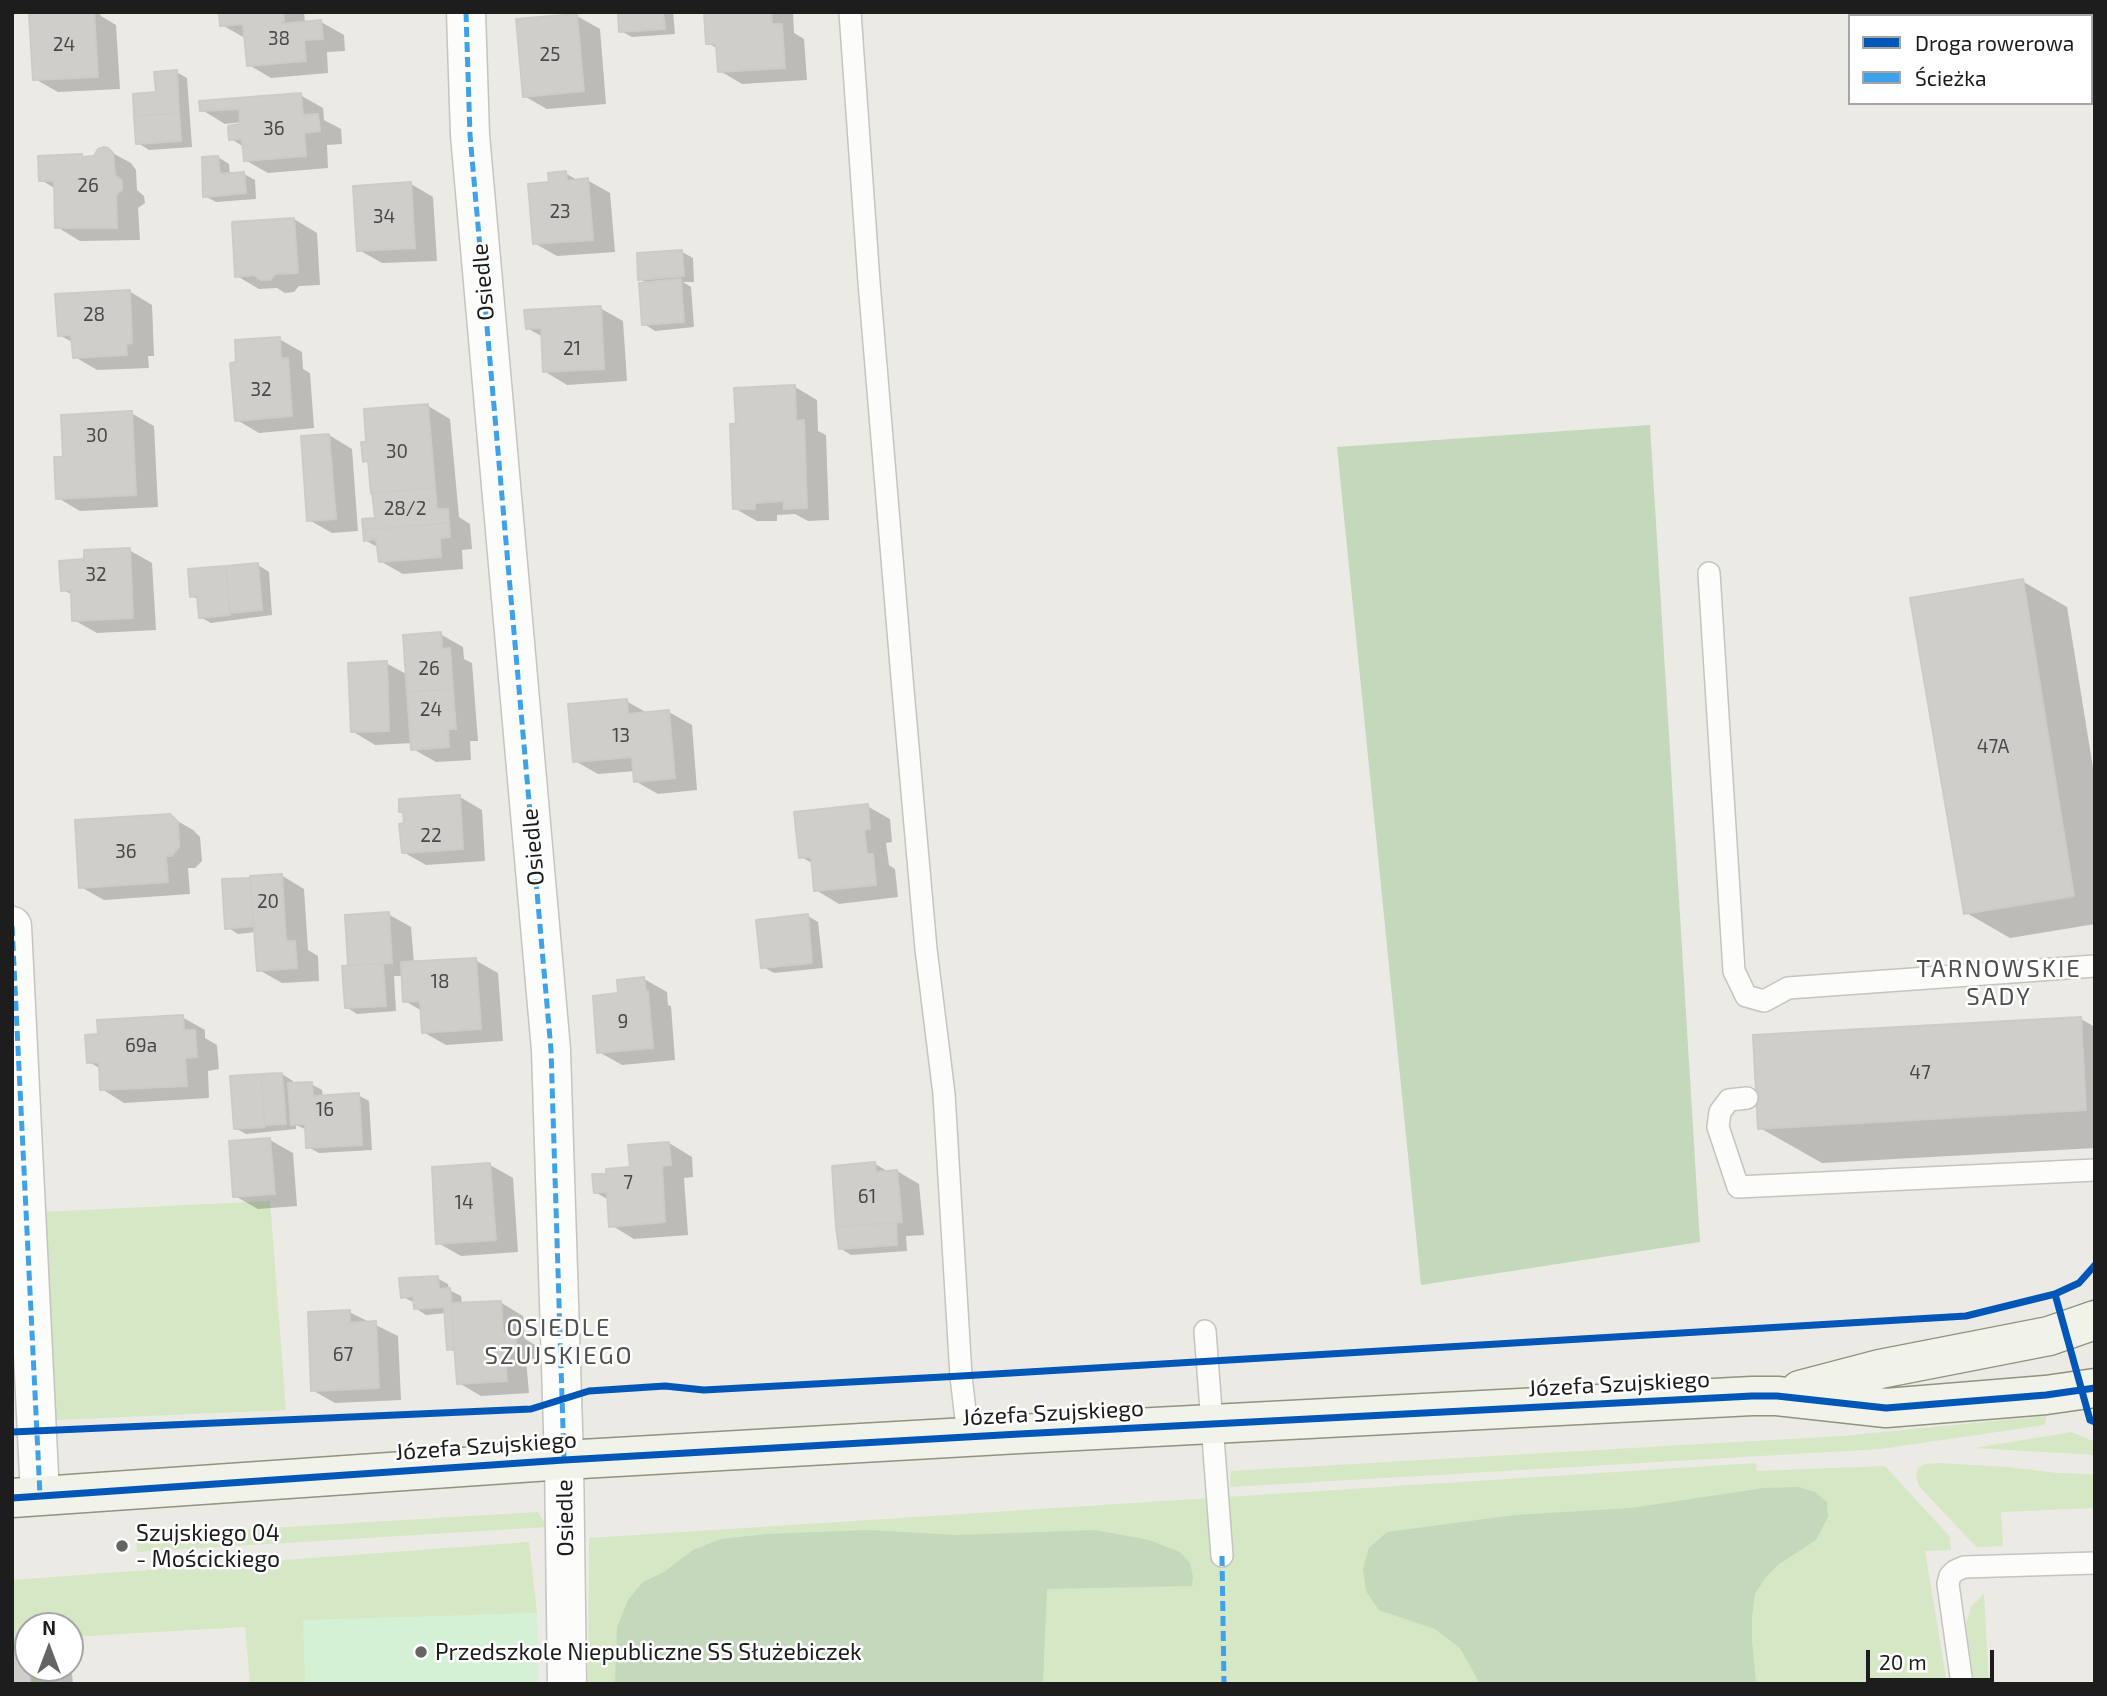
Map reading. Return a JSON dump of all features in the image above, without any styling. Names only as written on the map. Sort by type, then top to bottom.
[{"type":"street","name":"Osiedle","points":[[466,12],[470,135],[551,1050],[564,1460],[567,1684]]},
{"type":"street","points":[[12,926],[26,1496]]},
{"type":"street","name":"Józefa Szujskiego","points":[[1777,1395],[1880,1369],[2049,1336],[2095,1320]]},
{"type":"street","name":"Józefa Szujskiego","points":[[26,1496],[564,1460],[968,1437],[1777,1395],[1886,1408],[2046,1395],[2095,1388]]},
{"type":"lane","points":[[850,12],[902,690],[926,949],[944,1094],[961,1376],[968,1437]]},
{"type":"lane","points":[[1709,573],[1734,971],[1746,996],[1764,1000],[1788,988],[2095,966]]},
{"type":"lane","points":[[1747,1098],[1729,1100],[1720,1112],[1718,1128],[1738,1187],[2095,1170]]},
{"type":"lane","points":[[1205,1331],[1222,1556]]},
{"type":"lane","points":[[1962,1684],[1948,1584],[1955,1571],[1964,1567],[2095,1563]]},
{"type":"green space","points":[[1650,425],[1700,1242],[1421,1285],[1337,447]]},
{"type":"green space","points":[[270,1201],[286,1410],[55,1420],[43,1212]]},
{"type":"green space","points":[[2046,1416],[2045,1425],[1880,1449],[1230,1487],[1231,1471],[1842,1436]]},
{"type":"green space","points":[[2072,1432],[2095,1442],[2095,1455],[1974,1448]]},
{"type":"green space","points":[[1756,1463],[1757,1471],[1885,1466],[1950,1537],[1951,1550],[1925,1551],[1947,1684],[588,1684],[589,1538]]},
{"type":"green space","points":[[1925,1464],[2095,1474],[2095,1508],[2001,1512],[2003,1546],[1976,1547],[1919,1486],[1916,1477],[1918,1468]]},
{"type":"green space","points":[[1798,1487],[1815,1492],[1827,1502],[1828,1517],[1816,1540],[1779,1564],[1755,1594],[1752,1641],[1756,1684],[1480,1684],[1460,1648],[1435,1629],[1379,1610],[1366,1591],[1363,1569],[1369,1548],[1387,1532],[1515,1515],[1631,1508],[1764,1488]]},
{"type":"green space","points":[[538,1512],[547,1527],[137,1552],[136,1536]]},
{"type":"green space","points":[[868,1530],[957,1535],[1095,1530],[1149,1540],[1180,1552],[1190,1563],[1192,1586],[1047,1589],[1043,1684],[615,1684],[617,1627],[628,1600],[643,1582],[664,1572],[693,1550],[721,1539],[767,1534]]},
{"type":"green space","points":[[529,1542],[537,1613],[538,1684],[250,1684],[245,1627],[84,1636],[84,1612],[14,1612],[12,1647],[12,1580]]},
{"type":"green space","points":[[1984,1594],[1989,1684],[1974,1684],[1966,1624],[1971,1607]]},
{"type":"green space","name":"Przedszkole Niepubliczne SS Służebiczek","points":[[537,1613],[538,1684],[305,1684],[303,1620]]},
{"type":"green space","points":[[30,1682],[47,1682],[47,1684]]},
{"type":"building","points":[[94,12],[98,77],[33,80],[29,14]]},
{"type":"building","points":[[219,12],[283,12],[284,21],[281,21],[281,24],[321,20],[323,39],[304,40],[306,61],[247,66],[243,24],[220,26]]},
{"type":"building","points":[[618,12],[663,12],[665,29],[619,32]]},
{"type":"building","points":[[704,12],[771,12],[772,24],[782,24],[785,68],[718,72],[716,44],[706,44]]},
{"type":"building","points":[[577,14],[584,91],[523,97],[516,19]]},
{"type":"building","points":[[177,70],[179,113],[134,116],[133,94],[156,92],[154,72]]},
{"type":"building","points":[[301,93],[303,115],[318,114],[320,131],[304,133],[306,156],[244,161],[242,139],[229,140],[228,126],[240,124],[239,109],[200,111],[199,101]]},
{"type":"building","points":[[179,113],[181,141],[136,144],[134,116]]},
{"type":"building","points":[[104,147],[113,153],[115,175],[122,181],[122,190],[116,195],[117,228],[55,228],[54,181],[39,181],[38,156],[94,156],[98,149]]},
{"type":"building","points":[[218,156],[220,174],[244,172],[246,193],[203,197],[202,157]]},
{"type":"building","points":[[566,171],[567,181],[588,178],[593,240],[533,244],[528,184],[549,182],[548,173]]},
{"type":"building","points":[[411,182],[415,248],[357,251],[353,186]]},
{"type":"building","points":[[294,218],[298,273],[275,274],[270,280],[261,280],[254,275],[235,277],[232,222]]},
{"type":"building","points":[[682,250],[684,276],[638,280],[637,253]]},
{"type":"building","points":[[681,279],[684,322],[642,325],[639,283]]},
{"type":"building","points":[[130,290],[132,343],[126,344],[127,355],[73,358],[71,335],[58,336],[55,294]]},
{"type":"building","points":[[601,306],[604,369],[543,372],[541,328],[526,329],[524,310]]},
{"type":"building","points":[[280,337],[281,359],[288,358],[292,416],[235,421],[230,363],[236,362],[235,340]]},
{"type":"building","points":[[795,385],[796,421],[804,420],[807,508],[784,509],[784,501],[755,503],[755,509],[733,509],[730,424],[736,424],[734,388]]},
{"type":"building","points":[[428,404],[435,488],[371,493],[368,461],[363,462],[361,442],[366,442],[364,409]]},
{"type":"building","points":[[132,411],[136,495],[56,499],[54,457],[63,457],[61,415]]},
{"type":"building","points":[[329,434],[336,519],[307,521],[301,436]]},
{"type":"building","points":[[435,488],[437,509],[448,509],[449,523],[363,530],[362,519],[375,518],[372,493]]},
{"type":"building","points":[[449,523],[450,537],[440,538],[441,557],[379,562],[376,539],[364,541],[363,530]]},
{"type":"building","points":[[130,548],[133,618],[72,621],[71,590],[61,591],[59,561],[84,559],[84,550]]},
{"type":"building","points":[[258,563],[262,610],[230,613],[226,566]]},
{"type":"building","points":[[226,566],[230,615],[199,618],[197,596],[190,597],[188,569]]},
{"type":"building","points":[[2023,579],[2074,896],[1964,914],[1910,598]]},
{"type":"building","points":[[441,632],[442,649],[450,648],[453,689],[407,692],[403,635]]},
{"type":"building","points":[[387,661],[389,731],[351,732],[348,663]]},
{"type":"building","points":[[453,689],[456,729],[448,729],[449,747],[411,750],[407,692]]},
{"type":"building","points":[[627,699],[628,714],[669,710],[675,778],[634,782],[632,757],[573,762],[568,704]]},
{"type":"building","points":[[460,795],[463,849],[402,853],[399,824],[404,823],[403,812],[399,812],[399,799]]},
{"type":"building","points":[[868,804],[870,829],[864,830],[867,854],[873,854],[876,885],[814,891],[811,857],[799,858],[794,812]]},
{"type":"building","points":[[170,814],[178,822],[179,847],[172,856],[166,856],[168,882],[79,888],[75,820]]},
{"type":"building","points":[[282,874],[286,941],[295,941],[297,968],[257,971],[250,876]]},
{"type":"building","points":[[250,878],[253,926],[225,929],[222,879]]},
{"type":"building","points":[[389,912],[392,963],[348,965],[345,915]]},
{"type":"building","points":[[808,914],[812,963],[761,968],[756,920]]},
{"type":"building","points":[[476,958],[481,1029],[422,1033],[420,1001],[403,1002],[401,962]]},
{"type":"building","points":[[383,963],[386,1006],[345,1008],[342,966]]},
{"type":"building","points":[[644,977],[648,991],[653,1048],[597,1053],[593,996],[618,993],[617,980]]},
{"type":"building","points":[[183,1015],[184,1030],[195,1030],[197,1057],[185,1058],[187,1086],[100,1090],[99,1062],[87,1063],[85,1035],[98,1034],[97,1020]]},
{"type":"building","points":[[2081,1017],[2086,1110],[1758,1129],[1753,1035]]},
{"type":"building","points":[[282,1073],[286,1124],[265,1125],[261,1074]]},
{"type":"building","points":[[261,1074],[265,1127],[234,1129],[230,1076]]},
{"type":"building","points":[[312,1082],[313,1096],[359,1093],[362,1145],[306,1148],[305,1124],[291,1125],[288,1083]]},
{"type":"building","points":[[270,1138],[275,1194],[233,1197],[229,1141]]},
{"type":"building","points":[[669,1142],[671,1165],[662,1166],[665,1222],[609,1227],[607,1192],[594,1193],[592,1174],[606,1174],[606,1169],[630,1167],[628,1145]]},
{"type":"building","points":[[875,1162],[876,1172],[897,1170],[902,1222],[836,1227],[832,1166]]},
{"type":"building","points":[[490,1163],[496,1240],[436,1244],[432,1167]]},
{"type":"building","points":[[896,1222],[897,1245],[839,1249],[836,1227]]},
{"type":"building","points":[[438,1276],[439,1289],[450,1288],[455,1349],[447,1350],[444,1307],[414,1309],[413,1296],[401,1298],[399,1278]]},
{"type":"building","points":[[501,1301],[503,1333],[515,1331],[516,1346],[504,1347],[507,1381],[457,1384],[451,1303]]},
{"type":"building","points":[[350,1310],[350,1323],[376,1321],[379,1388],[311,1391],[308,1312]]},
{"type":"building","points":[[14,1647],[14,1682],[30,1684],[12,1684]]},
{"type":"marked path","points":[[466,12],[470,135],[551,1050],[564,1460]]},
{"type":"marked path","points":[[12,926],[40,1495]]},
{"type":"marked path","points":[[1222,1556],[1224,1684]]},
{"type":"cycle path","points":[[12,1432],[531,1409],[589,1391],[665,1386],[704,1390],[1966,1316],[2055,1294],[2079,1283],[2095,1265]]},
{"type":"cycle path","points":[[2055,1294],[2090,1420],[2095,1422]]},
{"type":"cycle path","points":[[12,1498],[564,1460],[1019,1434],[1752,1396],[1777,1396],[1886,1408],[2046,1395],[2095,1388]]},
{"type":"place","name":"Szujskiego 04 - Mościckiego","points":[[122,1546]]},
{"type":"place","name":"Przedszkole Niepubliczne SS Służebiczek","points":[[421,1652]]},
{"type":"district","name":"TARNOWSKIE SADY","points":[[1999,983]]},
{"type":"district","name":"OSIEDLE SZUJSKIEGO","points":[[559,1342]]}]
